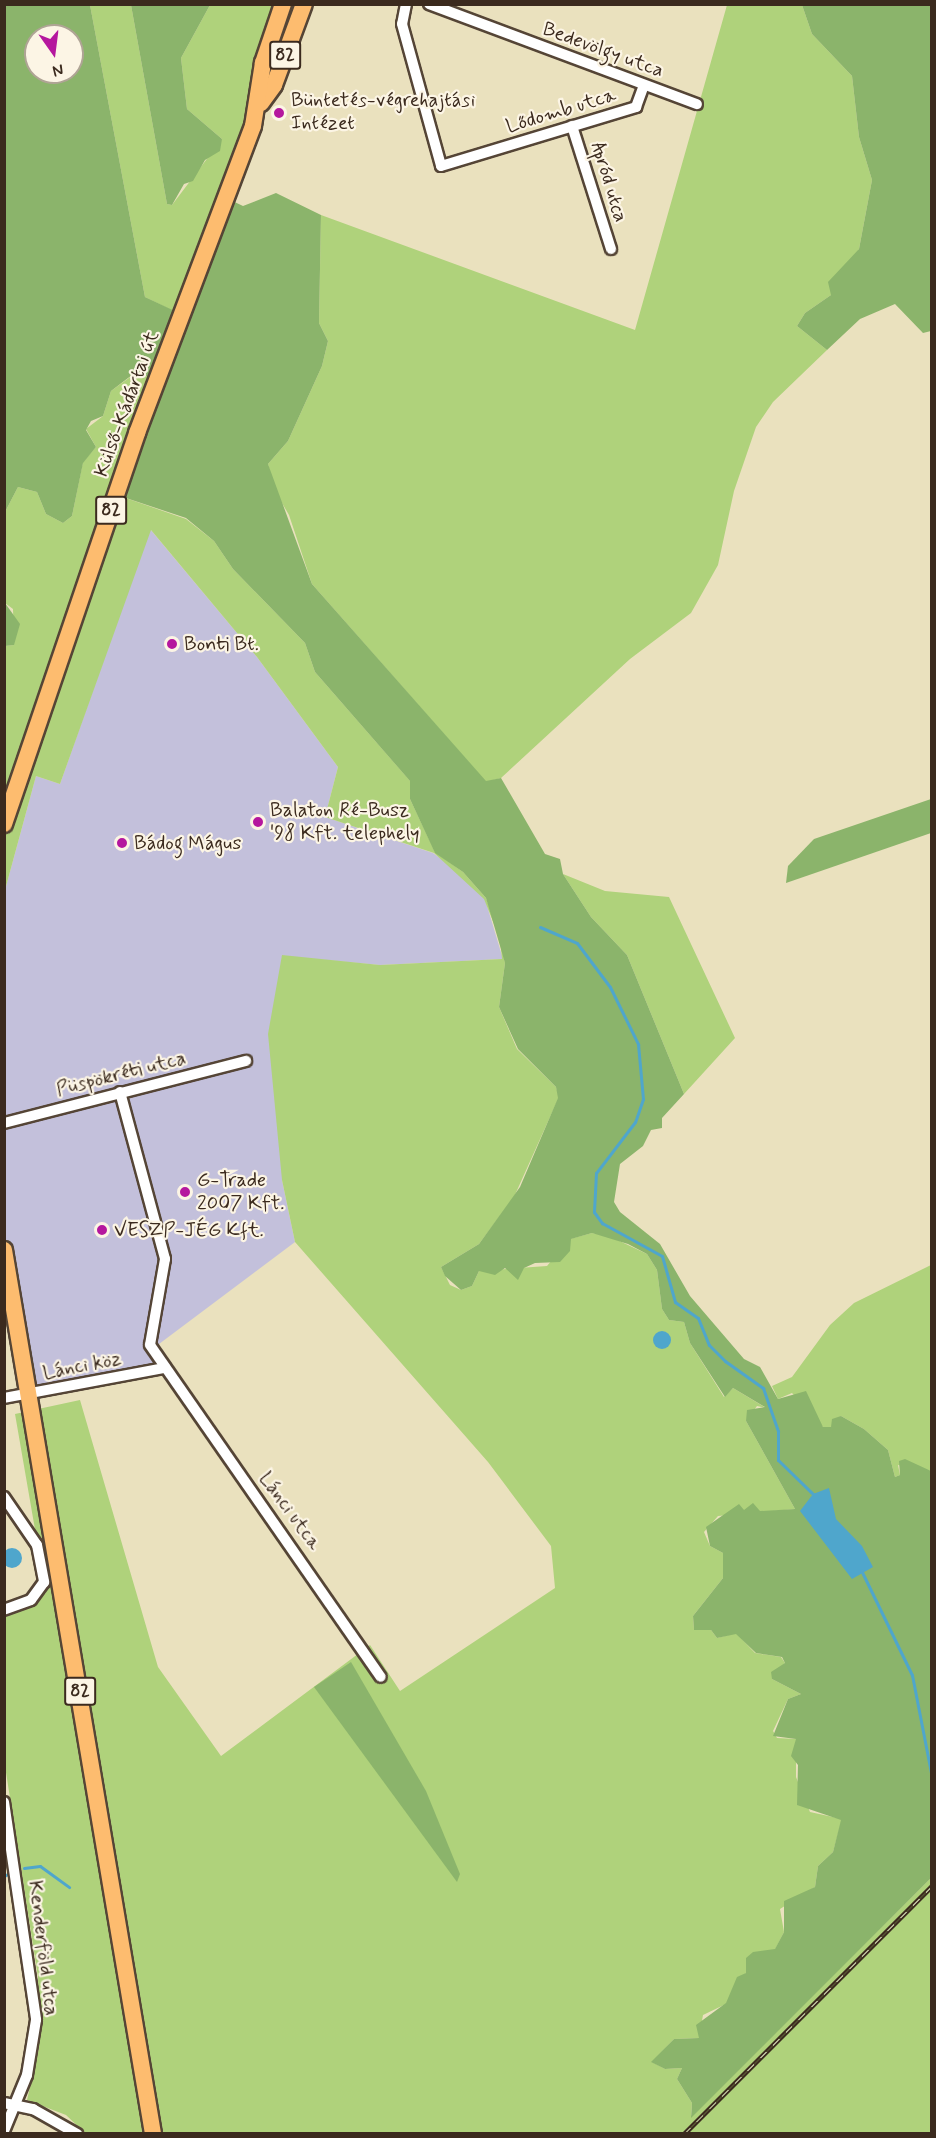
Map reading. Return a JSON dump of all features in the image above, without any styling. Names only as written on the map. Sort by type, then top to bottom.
[{"type":"main road","name":"Külső-Kádártai út","points":[[261,103],[263,63],[283,4]]},
{"type":"main road","name":"Külső-Kádártai út","points":[[4,824],[137,433],[261,103],[274,85],[304,4]]},
{"type":"main road","name":"82","points":[[4,1250],[153,2133]]},
{"type":"street","name":"Lődomb utca","points":[[406,4],[402,24],[441,166],[636,107],[644,85]]},
{"type":"street","name":"Bedevölgy utca","points":[[429,4],[697,104]]},
{"type":"street","name":"Apród utca","points":[[572,126],[610,249]]},
{"type":"street","name":"Püspökréti utca","points":[[4,1123],[246,1061]]},
{"type":"street","name":"Lánci utca","points":[[120,1092],[165,1259],[148,1331],[150,1345],[381,1677]]},
{"type":"street","name":"Lánci köz","points":[[4,1398],[165,1368]]},
{"type":"street","points":[[4,1497],[37,1545],[44,1582],[31,1600],[4,1610]]},
{"type":"street","name":"Kenderföld utca","points":[[4,1802],[36,2020],[31,2061],[16,2106],[4,2131]]},
{"type":"street","points":[[4,2103],[52,2117],[77,2133]]},
{"type":"shaded area","points":[[150,529],[257,657],[338,767],[325,817],[433,853],[462,874],[485,899],[503,959],[380,965],[282,956],[282,1180],[295,1242],[155,1347],[164,1368],[31,1392],[5,1246],[5,890],[36,776],[60,784]]},
{"type":"green space","points":[[5,5],[90,5],[145,297],[181,314],[224,197],[243,206],[276,193],[321,215],[319,323],[328,341],[322,366],[288,441],[268,464],[312,584],[486,781],[501,778],[545,854],[560,859],[563,874],[591,917],[627,955],[684,1094],[662,1118],[662,1128],[651,1130],[643,1146],[620,1164],[614,1202],[620,1212],[660,1244],[690,1296],[744,1359],[760,1367],[778,1399],[806,1391],[823,1427],[831,1427],[832,1419],[841,1416],[864,1429],[888,1450],[895,1477],[900,1475],[899,1461],[905,1459],[931,1471],[931,1878],[691,2118],[692,2103],[677,2079],[682,2068],[665,2069],[651,2062],[674,2039],[699,2038],[696,2025],[726,2003],[737,1977],[746,1973],[746,1958],[753,1952],[775,1949],[784,1932],[784,1901],[815,1887],[818,1866],[833,1852],[841,1820],[797,1805],[798,1765],[791,1756],[796,1739],[773,1736],[788,1699],[801,1694],[772,1679],[771,1672],[785,1663],[782,1657],[756,1653],[736,1634],[717,1638],[711,1630],[694,1630],[693,1616],[723,1578],[723,1553],[710,1546],[706,1527],[739,1504],[744,1510],[753,1503],[760,1511],[795,1509],[746,1421],[747,1410],[765,1407],[733,1388],[725,1397],[690,1343],[684,1322],[669,1320],[662,1309],[657,1270],[647,1254],[628,1244],[592,1233],[571,1239],[570,1251],[560,1262],[535,1263],[524,1268],[518,1280],[505,1268],[495,1275],[479,1271],[472,1286],[461,1290],[445,1276],[441,1267],[479,1244],[520,1187],[558,1098],[556,1087],[518,1049],[499,1007],[505,963],[486,898],[463,872],[435,853],[410,799],[410,781],[315,672],[305,643],[233,569],[214,541],[186,518],[117,495],[156,380],[137,372],[111,391],[103,416],[91,421],[86,430],[96,447],[83,463],[72,516],[63,523],[46,514],[37,492],[18,487],[5,512]]},
{"type":"green space","points":[[90,5],[131,5],[167,204],[172,205],[222,139],[187,109],[181,58],[210,5],[296,5],[181,315],[145,297]]},
{"type":"green space","points":[[131,5],[210,5],[181,58],[187,109],[222,139],[220,151],[205,160],[193,181],[184,184],[172,205],[167,204]]},
{"type":"green space","points":[[727,5],[802,5],[812,34],[852,76],[859,137],[872,180],[859,249],[831,295],[805,313],[797,326],[827,350],[773,402],[756,427],[734,491],[718,565],[691,613],[630,659],[501,778],[486,782],[312,584],[289,515],[275,491],[268,464],[288,441],[322,366],[328,341],[319,323],[321,215],[635,330]]},
{"type":"green space","points":[[802,5],[931,5],[931,331],[923,333],[895,304],[860,319],[827,350],[797,326],[805,313],[831,295],[828,282],[859,249],[872,180],[859,137],[852,76],[812,34]]},
{"type":"green space","points":[[137,372],[156,380],[117,495],[186,519],[214,541],[233,569],[305,643],[315,672],[411,782],[410,799],[435,852],[463,872],[486,898],[501,939],[505,963],[499,1007],[517,1049],[556,1087],[559,1097],[514,1197],[479,1244],[441,1267],[450,1285],[461,1290],[472,1286],[479,1271],[547,1266],[570,1239],[592,1233],[609,1236],[647,1254],[657,1270],[662,1309],[669,1320],[684,1322],[690,1343],[724,1397],[733,1388],[766,1408],[757,1406],[746,1421],[795,1509],[718,1516],[704,1532],[710,1546],[723,1553],[723,1578],[693,1616],[694,1630],[711,1630],[717,1638],[736,1633],[755,1653],[781,1657],[785,1663],[772,1679],[801,1694],[788,1699],[773,1731],[777,1738],[796,1739],[796,1777],[810,1812],[842,1819],[833,1852],[818,1866],[815,1887],[780,1909],[784,1932],[775,1950],[765,1951],[746,1973],[726,2004],[703,2015],[699,2038],[674,2039],[652,2062],[665,2069],[682,2068],[677,2079],[692,2103],[691,2116],[931,1878],[931,2133],[86,2134],[66,2115],[27,2100],[39,2048],[38,1977],[5,1766],[4,1616],[46,1593],[15,1414],[80,1400],[158,1667],[221,1756],[370,1645],[400,1691],[555,1588],[551,1546],[488,1462],[295,1242],[282,1180],[268,1034],[282,955],[380,965],[502,959],[500,939],[484,899],[434,853],[325,817],[338,767],[257,657],[151,530],[60,784],[36,776],[5,890],[5,646],[14,645],[13,609],[5,603],[5,512],[18,487],[37,492],[46,514],[63,523],[72,516],[83,462],[96,447],[86,429],[103,416],[111,391]]},
{"type":"green space","points":[[5,603],[20,624],[14,645],[5,646]]},
{"type":"green space","points":[[931,799],[931,833],[786,883],[788,866],[814,839]]},
{"type":"green space","points":[[563,874],[605,891],[669,897],[735,1038],[684,1094],[627,955],[591,917]]},
{"type":"green space","points":[[931,1265],[931,1471],[898,1465],[900,1475],[895,1477],[888,1450],[864,1429],[841,1416],[831,1427],[823,1427],[792,1393],[778,1399],[772,1386],[792,1377],[830,1325],[854,1303]]},
{"type":"green space","points":[[351,1662],[426,1791],[460,1874],[457,1882],[314,1687]]},
{"type":"water","points":[[658,1331],[666,1331],[671,1336],[669,1347],[658,1349],[653,1344],[653,1336]]},
{"type":"water","points":[[829,1488],[836,1519],[862,1546],[873,1567],[852,1579],[800,1511],[813,1494]]},
{"type":"water","points":[[12,1548],[19,1551],[22,1558],[19,1565],[12,1568],[5,1565],[2,1558],[5,1551]]},
{"type":"waterway","points":[[540,927],[577,943],[610,987],[638,1044],[643,1099],[635,1122],[596,1173],[594,1212],[602,1223],[662,1256],[675,1302],[698,1318],[709,1345],[725,1361],[763,1388],[778,1431],[778,1460],[814,1495]]},
{"type":"waterway","points":[[861,1570],[912,1675],[932,1778]]},
{"type":"waterway","points":[[24,1868],[40,1866],[69,1887]]},
{"type":"waterway","points":[[4,1876],[8,1874]]},
{"type":"railway","points":[[684,2134],[932,1886]]},
{"type":"place","name":"Büntetés-végrehajtási Intézet","points":[[279,113]]},
{"type":"place","name":"Bonti Bt.","points":[[172,644]]},
{"type":"place","name":"Balaton Ré-Busz '98 Kft. telephely","points":[[258,822]]},
{"type":"place","name":"Bádog Mágus","points":[[122,843]]},
{"type":"place","name":"G-Trade 2007 Kft.","points":[[185,1192]]},
{"type":"place","name":"VESZP-JÉG Kft.","points":[[102,1230]]}]
